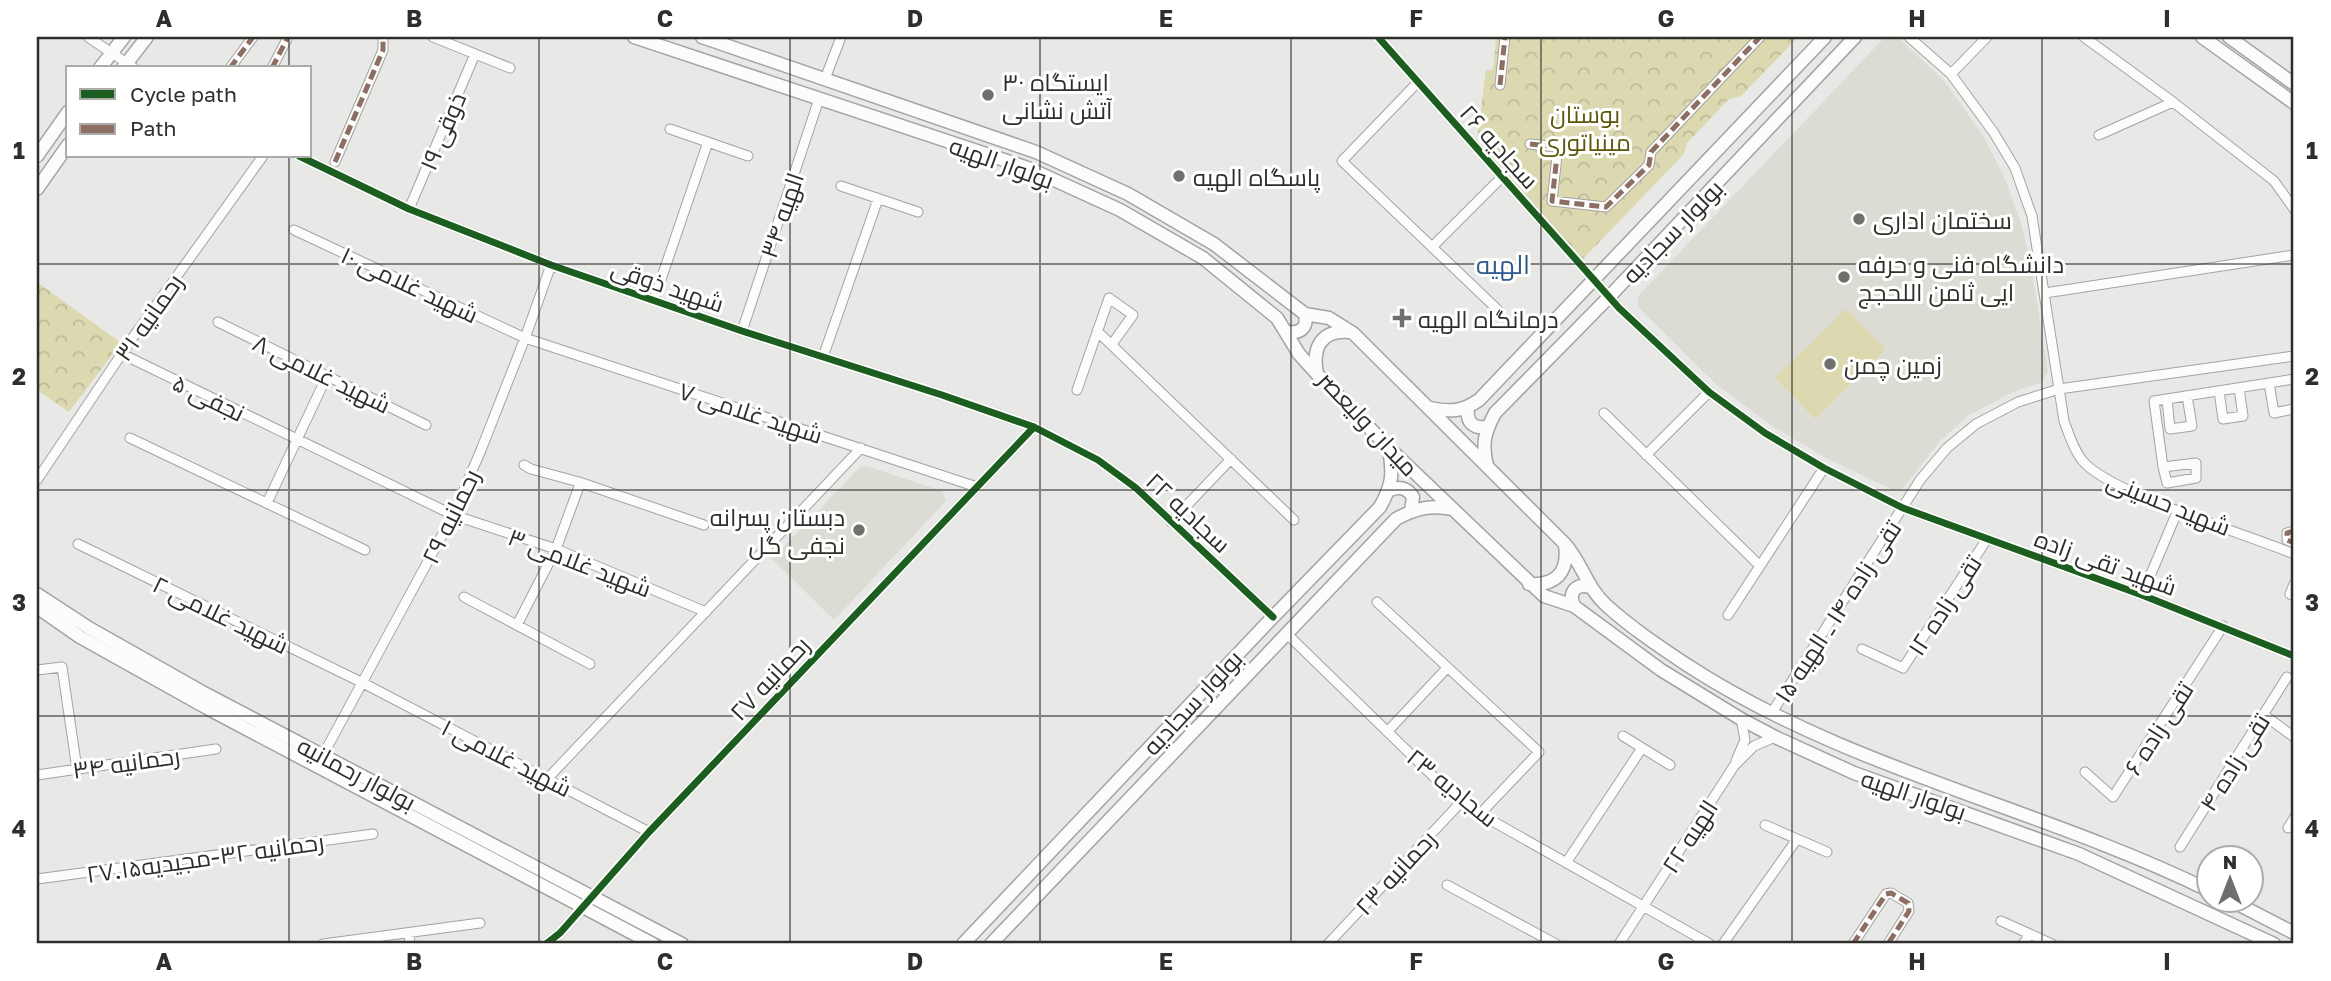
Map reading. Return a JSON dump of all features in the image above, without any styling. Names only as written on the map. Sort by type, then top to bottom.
[{"type":"main road","points":[[101,66],[124,37]]},
{"type":"main road","points":[[129,66],[147,37]]},
{"type":"main road","name":"بولوار الهیه","points":[[634,37],[1028,169],[1120,210],[1203,258],[1277,318],[1299,354],[1317,374]]},
{"type":"main road","name":"بولوار الهیه","points":[[702,37],[1036,152],[1128,194],[1214,244],[1305,314],[1329,318],[1353,333]]},
{"type":"main road","name":"بولوار سجادیه","points":[[1468,408],[1479,400],[1825,37]]},
{"type":"main road","name":"بولوار سجادیه","points":[[1487,428],[1494,413],[1609,297],[1854,37]]},
{"type":"main road","points":[[2203,37],[2294,103]]},
{"type":"main road","points":[[2229,37],[2294,84]]},
{"type":"main road","points":[[819,99],[825,79]]},
{"type":"main road","points":[[37,156],[66,115]]},
{"type":"main road","points":[[37,189],[66,148]]},
{"type":"main road","points":[[1287,332],[1295,334],[1303,330],[1307,322],[1305,314]]},
{"type":"main road","name":"میدان ولیعصر","points":[[1574,606],[1544,596],[1528,584],[1317,374],[1314,358],[1323,340],[1340,331],[1353,333],[1577,557],[1590,587]]},
{"type":"main road","points":[[1430,408],[1449,412],[1468,408],[1467,416],[1471,424],[1478,429],[1487,428],[1483,447],[1487,466]]},
{"type":"main road","points":[[1389,448],[1392,472],[1390,490]]},
{"type":"main road","points":[[1390,490],[1396,487],[1409,492],[1413,498],[1411,511],[1435,506],[1452,509]]},
{"type":"main road","name":"بولوار سجادیه","points":[[963,944],[1380,507],[1390,490]]},
{"type":"main road","name":"بولوار سجادیه","points":[[991,944],[1396,519],[1411,511]]},
{"type":"main road","points":[[1528,584],[1542,585],[1554,580],[1563,570],[1567,557],[1564,544]]},
{"type":"main road","points":[[1574,606],[1571,599],[1576,587],[1590,587]]},
{"type":"main road","name":"بولوار الهیه","points":[[1590,587],[1605,604],[1662,648],[1720,686],[1771,714],[1862,754],[2085,836],[2194,883]]},
{"type":"main road","name":"بولوار رحمانیه","points":[[37,594],[112,641],[320,760],[582,908],[653,944]]},
{"type":"main road","name":"بولوار الهیه","points":[[1574,606],[1661,670],[1775,737],[1854,773],[2079,854],[2274,944]]},
{"type":"main road","name":"بولوار رحمانیه","points":[[37,607],[80,636],[207,708],[320,760],[682,944]]},
{"type":"main road","points":[[2256,914],[2294,933]]},
{"type":"street","points":[[88,37],[127,66]]},
{"type":"street","points":[[231,66],[253,37]]},
{"type":"street","points":[[273,66],[288,37]]},
{"type":"street","points":[[335,162],[383,50],[383,37]]},
{"type":"street","points":[[433,37],[510,68]]},
{"type":"street","points":[[825,79],[841,37]]},
{"type":"street","name":"سجادیه ۲۶","points":[[1378,37],[1593,280],[1658,346],[1709,392]]},
{"type":"street","points":[[1500,85],[1505,37]]},
{"type":"street","points":[[1530,144],[1558,147],[1552,201],[1606,207],[1649,165],[1651,152],[1760,37]]},
{"type":"street","name":"شهید حسینی","points":[[1909,37],[1951,74],[1994,133],[2015,168],[2032,216],[2064,421],[2071,441],[2083,461],[2099,475],[2129,491],[2294,554]]},
{"type":"street","points":[[1951,74],[1987,37]]},
{"type":"street","points":[[2084,37],[2274,181],[2294,209]]},
{"type":"street","name":"ذوقی ۱۹","points":[[409,209],[475,54]]},
{"type":"street","points":[[1418,82],[1342,161],[1498,310]]},
{"type":"street","name":"الهیه ۳۴","points":[[742,331],[819,99]]},
{"type":"street","points":[[2099,135],[2173,102]]},
{"type":"street","points":[[670,129],[748,156]]},
{"type":"street","points":[[654,300],[708,142]]},
{"type":"street","name":"رحمانیه ۳۱","points":[[37,480],[122,354],[262,158]]},
{"type":"street","name":"شهید ذوقی","points":[[303,158],[409,209],[551,265],[1034,428]]},
{"type":"street","points":[[1432,247],[1502,177]]},
{"type":"street","points":[[841,186],[918,212]]},
{"type":"street","points":[[823,357],[878,199]]},
{"type":"street","name":"شهید غلامی ۱۰","points":[[294,230],[525,338]]},
{"type":"street","points":[[2045,293],[2294,255]]},
{"type":"street","name":"رحمانیه ۲۹","points":[[320,760],[453,515],[525,338],[551,265]]},
{"type":"street","points":[[1077,390],[1109,298],[1133,314],[1112,344]]},
{"type":"street","name":"شهید غلامی ۸","points":[[218,322],[426,425]]},
{"type":"street","points":[[1097,331],[1294,520]]},
{"type":"street","name":"شهید غلامی ۷","points":[[525,338],[977,487]]},
{"type":"street","name":"نجفی ۵","points":[[122,354],[453,515]]},
{"type":"street","name":"تقی زاده ۱۴ ـ الهیه ۱۵","points":[[1771,714],[1920,480],[1947,448],[1976,424],[2018,402],[2059,389],[2294,356]]},
{"type":"street","points":[[267,503],[327,376]]},
{"type":"street","points":[[2163,467],[2154,401],[2294,379]]},
{"type":"street","points":[[2269,383],[2274,413],[2294,409]]},
{"type":"street","points":[[2219,391],[2223,419],[2244,416],[2239,388]]},
{"type":"street","points":[[1646,455],[1709,392]]},
{"type":"street","name":"شهید تقی زاده","points":[[1709,392],[1765,433],[1824,468],[1903,508],[2142,595],[2294,656]]},
{"type":"street","points":[[2167,399],[2171,429],[2192,426],[2187,396]]},
{"type":"street","points":[[1604,413],[1759,565]]},
{"type":"street","name":"رحمانیه ۲۷","points":[[546,944],[560,933],[649,832],[1034,428]]},
{"type":"street","name":"سجادیه ۲۲","points":[[1034,428],[1098,460],[1136,488],[1273,617]]},
{"type":"street","points":[[130,438],[365,550]]},
{"type":"street","points":[[548,778],[861,448]]},
{"type":"street","points":[[1171,522],[1231,459]]},
{"type":"street","points":[[524,465],[704,525]]},
{"type":"street","points":[[1728,615],[1824,468]]},
{"type":"street","points":[[517,625],[556,549],[580,484]]},
{"type":"street","points":[[2142,595],[2178,510]]},
{"type":"street","name":"شهید غلامی ۳","points":[[453,515],[556,549],[706,612]]},
{"type":"street","points":[[2294,531],[2287,533],[2287,540],[2294,543]]},
{"type":"street","name":"تقی زاده ۱۲","points":[[1862,649],[1903,668],[1987,539]]},
{"type":"street","name":"شهید غلامی ۲","points":[[78,544],[363,683]]},
{"type":"street","points":[[2294,584],[2290,594],[2294,596]]},
{"type":"street","points":[[464,597],[590,664]]},
{"type":"street","points":[[1377,602],[1539,752],[1480,814]]},
{"type":"street","name":"تقی زاده ۶","points":[[2085,772],[2113,797],[2223,626]]},
{"type":"street","name":"سجادیه ۲۳","points":[[1287,634],[1434,777],[1480,814],[1710,944]]},
{"type":"street","points":[[37,670],[62,667],[77,769]]},
{"type":"street","points":[[1388,732],[1447,668]]},
{"type":"street","name":"تقی زاده ۴","points":[[2180,847],[2287,677]]},
{"type":"street","name":"شهید غلامی ۱","points":[[363,683],[649,832]]},
{"type":"street","points":[[2264,715],[2294,737]]},
{"type":"street","points":[[1734,766],[1745,740],[1741,719]]},
{"type":"street","points":[[1623,736],[1670,765]]},
{"type":"street","points":[[1734,766],[1754,746],[1775,737]]},
{"type":"street","points":[[1566,863],[1642,748]]},
{"type":"street","name":"رحمانیه ۳۴","points":[[37,775],[216,749]]},
{"type":"street","name":"الهیه ۲۲","points":[[1619,944],[1734,766]]},
{"type":"street","name":"رحمانیه ۲۳","points":[[1328,944],[1463,800]]},
{"type":"street","points":[[2290,828],[2294,818]]},
{"type":"street","points":[[1765,825],[1827,852]]},
{"type":"street","name":"رحمانیه ۳۲-مجیدیه۲۷.۱۵","points":[[37,879],[373,834]]},
{"type":"street","points":[[1723,944],[1797,839]]},
{"type":"street","points":[[1447,885],[1556,944]]},
{"type":"street","points":[[1853,944],[1886,894],[1891,893],[1908,902],[1909,911],[1888,944]]},
{"type":"street","points":[[2001,921],[2052,944]]},
{"type":"street","points":[[323,944],[480,923]]},
{"type":"street","points":[[409,933],[410,944]]},
{"type":"street","points":[[2023,944],[2030,934]]},
{"type":"shaded area","name":"دانشگاه فنی و حرفه ایی ثامن اللحجج","points":[[1898,37],[1945,82],[1982,134],[2003,174],[2020,220],[2030,258],[2048,372],[2041,383],[2015,391],[1969,415],[1940,441],[1903,488],[1895,491],[1826,458],[1772,426],[1717,385],[1638,307],[1638,296],[1884,38]]},
{"type":"shaded area","name":"دبستان پسرانه نجفی گل","points":[[861,466],[942,491],[946,501],[834,620],[772,559]]},
{"type":"green space","name":"بوستان مینیاتوری","points":[[1496,37],[1798,37],[1741,96],[1729,99],[1687,143],[1684,154],[1582,260],[1477,139],[1486,70],[1493,70]]},
{"type":"green space","points":[[37,282],[121,343],[69,412],[37,390]]},
{"type":"green space","name":"زمین چمن","points":[[1846,309],[1886,349],[1815,419],[1775,378]]},
{"type":"marked path","points":[[231,66],[253,37]]},
{"type":"marked path","points":[[273,66],[288,37]]},
{"type":"marked path","points":[[335,162],[383,50],[383,37]]},
{"type":"marked path","points":[[1500,85],[1505,37]]},
{"type":"marked path","points":[[1530,144],[1558,147],[1552,201],[1606,207],[1649,165],[1651,152],[1760,37]]},
{"type":"marked path","points":[[2294,531],[2287,533],[2287,540],[2294,543]]},
{"type":"marked path","points":[[1853,944],[1886,894],[1891,893],[1908,903],[1909,911],[1888,944]]},
{"type":"cycle path","points":[[1378,37],[1619,308],[1709,392],[1765,433],[1824,468],[1903,508],[2142,595],[2294,656]]},
{"type":"cycle path","points":[[303,158],[409,209],[551,265],[1034,427],[1098,460],[1136,488],[1273,617]]},
{"type":"cycle path","points":[[546,944],[560,933],[649,832],[1034,427]]},
{"type":"place","name":"ایستگاه ۳۰ آتش نشانی","points":[[988,95]]},
{"type":"place","name":"پاسگاه الهیه","points":[[1179,176]]},
{"type":"place","name":"سختمان اداری","points":[[1859,219]]},
{"type":"place","name":"دانشگاه فنی و حرفه ایی ثامن اللحجج","points":[[1844,277]]},
{"type":"place","name":"درمانگاه الهیه","points":[[1402,318]]},
{"type":"place","name":"زمین چمن","points":[[1830,364]]},
{"type":"place","name":"دبستان پسرانه نجفی گل","points":[[859,530]]},
{"type":"district","name":"الهیه","points":[[1503,264]]}]
